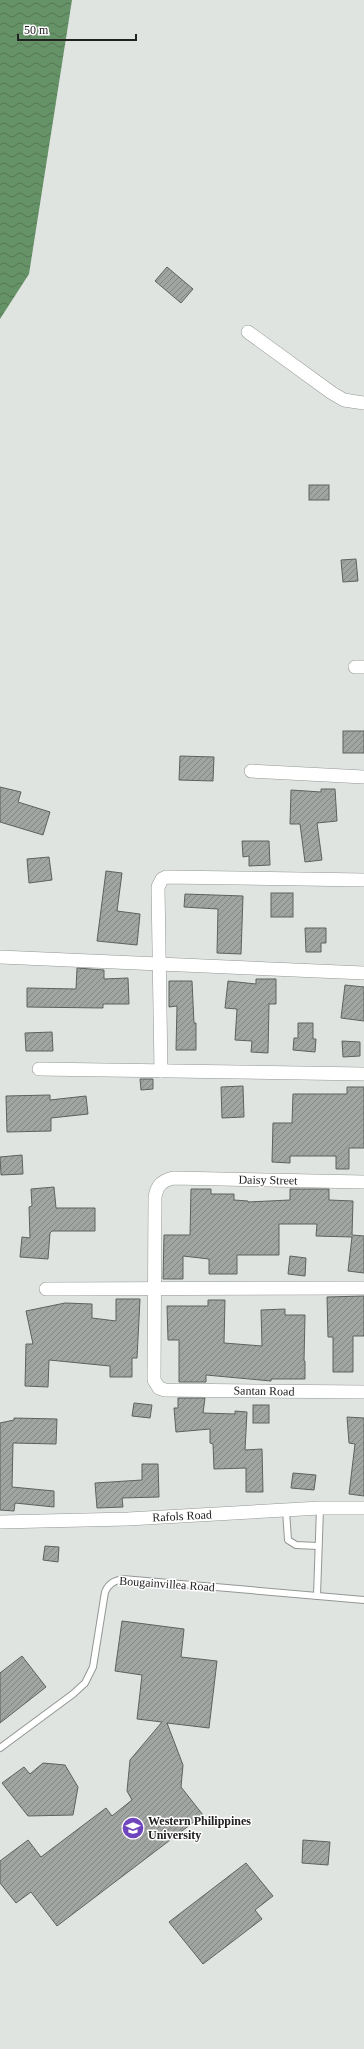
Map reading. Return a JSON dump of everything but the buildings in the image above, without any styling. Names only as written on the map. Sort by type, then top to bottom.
[{"type":"street","points":[[248,332],[332,393],[344,400],[364,403]]},
{"type":"street","points":[[251,771],[364,777]]},
{"type":"street","points":[[161,1071],[158,963],[158,887],[162,879],[166,877],[364,880]]},
{"type":"street","points":[[0,957],[158,963],[364,974]]},
{"type":"street","points":[[39,1069],[364,1074]]},
{"type":"street","name":"Daisy Street","points":[[154,1287],[156,1190],[165,1180],[173,1178],[364,1182]]},
{"type":"street","points":[[46,1289],[154,1287],[364,1288]]},
{"type":"street","name":"Santan Road","points":[[154,1287],[154,1380],[156,1385],[164,1390],[364,1392]]},
{"type":"street","name":"Rafols Road","points":[[0,1522],[128,1519],[320,1508],[364,1508]]},
{"type":"lane","points":[[317,1596],[320,1508]]},
{"type":"lane","points":[[286,1510],[288,1540],[296,1545],[318,1546]]},
{"type":"lane","name":"Bougainvillea Road","points":[[0,1748],[68,1698],[85,1683],[93,1667],[105,1592],[114,1580],[123,1579],[364,1600]]},
{"type":"water","points":[[0,0],[72,0],[29,274],[0,319]]},
{"type":"place","name":"Western Philippines University","points":[[133,1828]]}]
